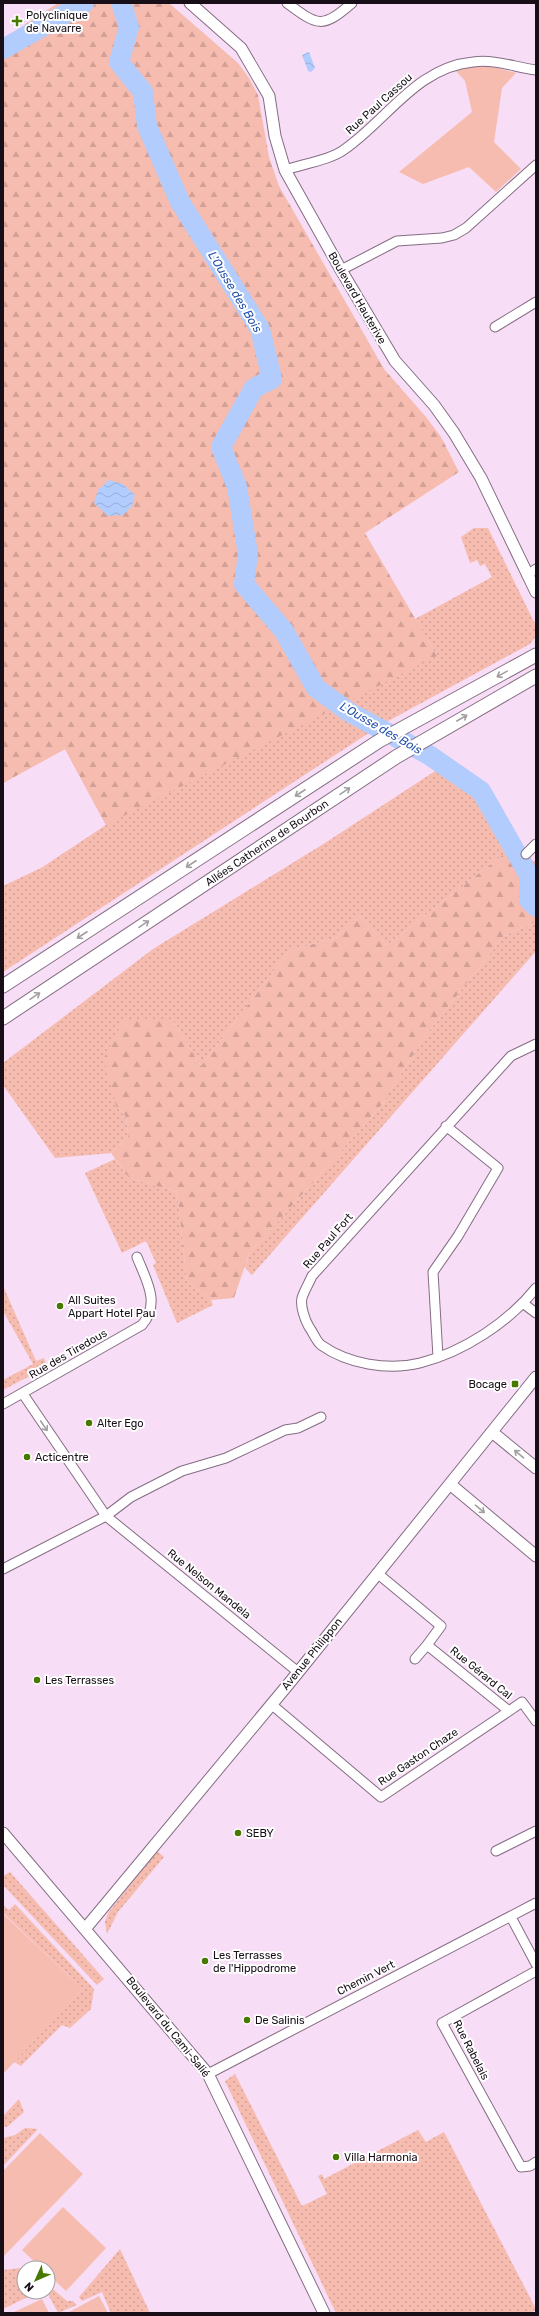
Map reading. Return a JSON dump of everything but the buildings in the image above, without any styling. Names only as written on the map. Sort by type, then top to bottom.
[{"type":"main road","name":"Allées Catherine de Bourbon","points":[[3,986],[379,741],[536,655]]},
{"type":"main road","name":"Allées Catherine de Bourbon","points":[[3,1018],[396,757],[536,676]]},
{"type":"street","name":"Boulevard Hauterive","points":[[190,3],[241,48],[269,96],[275,136],[285,170],[341,270],[395,361],[434,405],[454,433],[481,478],[532,572],[536,592]]},
{"type":"street","points":[[287,3],[307,18],[318,21],[331,20],[352,3]]},
{"type":"street","name":"Rue Paul Cassou","points":[[285,170],[345,150],[389,113],[412,89],[442,69],[472,62],[491,61],[536,70]]},
{"type":"street","points":[[341,270],[397,241],[428,240],[454,235],[466,228],[536,165]]},
{"type":"street","points":[[495,327],[536,302]]},
{"type":"street","points":[[526,854],[536,844]]},
{"type":"street","name":"Rue Paul Fort","points":[[536,1044],[510,1056],[312,1276],[302,1299],[305,1320],[320,1344],[355,1361],[386,1366],[419,1363],[438,1357],[496,1328],[524,1304],[536,1288]]},
{"type":"street","points":[[438,1357],[433,1272],[458,1236],[498,1168],[446,1126]]},
{"type":"street","name":"Rue des Tiredous","points":[[3,1404],[136,1329],[146,1321],[152,1306],[151,1291],[137,1257]]},
{"type":"street","points":[[524,1304],[536,1313]]},
{"type":"street","name":"Avenue Philippon","points":[[85,1929],[298,1672],[536,1377]]},
{"type":"street","name":"Rue Nelson Mandela","points":[[23,1394],[106,1516],[298,1672]]},
{"type":"street","points":[[3,1569],[106,1516],[131,1497],[182,1471],[226,1458],[285,1430],[298,1428],[321,1417]]},
{"type":"street","points":[[492,1432],[536,1468]]},
{"type":"street","points":[[450,1484],[536,1556]]},
{"type":"street","points":[[377,1573],[441,1626],[415,1659]]},
{"type":"street","name":"Rue Gérard Cal","points":[[427,1645],[509,1711],[522,1702],[536,1721]]},
{"type":"street","name":"Rue Gaston Chaze","points":[[271,1704],[381,1797],[509,1711]]},
{"type":"street","points":[[496,1851],[536,1831]]},
{"type":"street","name":"Boulevard du Cami-Salié","points":[[3,1833],[208,2074],[324,2313]]},
{"type":"street","name":"Chemin Vert","points":[[208,2074],[536,1903]]},
{"type":"street","points":[[510,1916],[536,1964]]},
{"type":"street","name":"Rue Rabelais","points":[[536,1971],[442,2023],[521,2167],[530,2166],[536,2162]]},
{"type":"green space","points":[[58,3],[169,3],[238,63],[249,78],[258,95],[269,157],[279,186],[384,369],[426,417],[441,437],[459,472],[365,533],[437,656],[106,825],[65,749],[3,783],[3,39]]},
{"type":"green space","points":[[490,66],[516,73],[502,88],[494,142],[521,169],[496,192],[469,167],[423,184],[399,172],[472,112],[465,81],[456,71],[471,67]]},
{"type":"green space","points":[[474,528],[488,528],[536,626],[536,636],[530,644],[381,725],[3,972],[3,886],[41,868],[106,825],[65,749],[3,783],[3,738],[437,656],[415,619],[492,577],[485,564],[480,566],[477,560],[470,563],[461,537]]},
{"type":"green space","points":[[452,760],[509,850],[387,945],[360,916],[338,937],[289,951],[201,1066],[172,1019],[116,1106],[126,1117],[128,1137],[111,1153],[55,1158],[3,1085],[3,1063],[153,949],[325,843]]},
{"type":"green space","points":[[509,850],[534,861],[536,860],[535,922],[504,936],[425,1036],[381,1106],[249,1254],[234,1298],[211,1300],[187,1282],[177,1192],[129,1178],[111,1153],[128,1137],[126,1117],[116,1106],[104,1058],[123,1021],[172,1019],[201,1066],[289,951],[338,937],[360,916],[387,945]]},
{"type":"green space","points":[[535,922],[536,951],[252,1275],[245,1268],[249,1254],[381,1106],[425,1036],[504,936]]},
{"type":"green space","points":[[115,1159],[129,1178],[177,1192],[187,1282],[211,1300],[213,1305],[177,1323],[153,1265],[156,1263],[146,1241],[122,1253],[85,1173]]},
{"type":"green space","points":[[3,1286],[36,1361],[44,1358],[47,1367],[3,1390],[3,1380],[33,1364],[3,1311]]},
{"type":"green space","points":[[157,1851],[164,1857],[118,1912],[107,1934],[105,1922],[108,1913]]},
{"type":"green space","points":[[10,1872],[104,1979],[97,1985],[3,1885],[3,1876]]},
{"type":"green space","points":[[15,1904],[94,1989],[91,2009],[70,2028],[62,2025],[21,2066],[14,2062],[83,1989],[3,1913],[3,1905],[9,1910]]},
{"type":"green space","points":[[3,1914],[83,1989],[3,2074]]},
{"type":"green space","points":[[235,2074],[302,2206],[327,2194],[318,2176],[322,2174],[324,2179],[418,2130],[426,2142],[444,2132],[536,2309],[531,2313],[336,2313],[225,2081]]},
{"type":"green space","points":[[19,2099],[24,2112],[7,2127],[3,2126],[3,2116]]},
{"type":"green space","points":[[25,2128],[38,2129],[3,2166],[3,2138],[15,2135]]},
{"type":"green space","points":[[40,2133],[83,2174],[3,2257],[3,2171]]},
{"type":"green space","points":[[63,2207],[106,2248],[66,2291],[56,2282],[56,2260],[33,2260],[22,2250]]},
{"type":"green space","points":[[120,2249],[150,2313],[111,2313],[102,2292],[82,2301],[79,2297]]},
{"type":"green space","points":[[16,2268],[16,2300],[22,2300],[3,2309],[3,2270]]},
{"type":"green space","points":[[56,2292],[67,2301],[73,2301],[77,2305],[58,2313],[51,2300],[56,2300]]},
{"type":"green space","points":[[99,2296],[108,2313],[67,2313]]},
{"type":"green space","points":[[42,2300],[49,2313],[12,2313]]},
{"type":"water","points":[[309,52],[315,68],[311,72],[308,71],[302,55]]},
{"type":"water","points":[[109,480],[123,484],[135,495],[132,506],[123,515],[108,516],[94,503],[98,490]]},
{"type":"waterway","name":"L'Ousse des Bois","points":[[3,49],[84,3]]},
{"type":"waterway","name":"L'Ousse des Bois","points":[[121,3],[129,27],[119,62],[143,92],[147,126],[180,202],[260,329],[272,379],[254,388],[221,447],[237,487],[248,554],[244,584],[284,631],[316,688],[349,712],[429,755],[481,791],[530,877],[529,900],[536,907]]},
{"type":"place","name":"Polyclinique de Navarre","points":[[17,21]]},
{"type":"place","name":"All Suites Appart Hotel Pau","points":[[60,1306]]},
{"type":"place","name":"Bocage","points":[[515,1384]]},
{"type":"place","name":"Alter Ego","points":[[89,1423]]},
{"type":"place","name":"Acticentre","points":[[27,1457]]},
{"type":"place","name":"Les Terrasses","points":[[37,1680]]},
{"type":"place","name":"SEBY","points":[[238,1833]]},
{"type":"place","name":"Les Terrasses de l'Hippodrome","points":[[205,1961]]},
{"type":"place","name":"De Salinis","points":[[247,2020]]},
{"type":"place","name":"Villa Harmonia","points":[[336,2157]]}]
